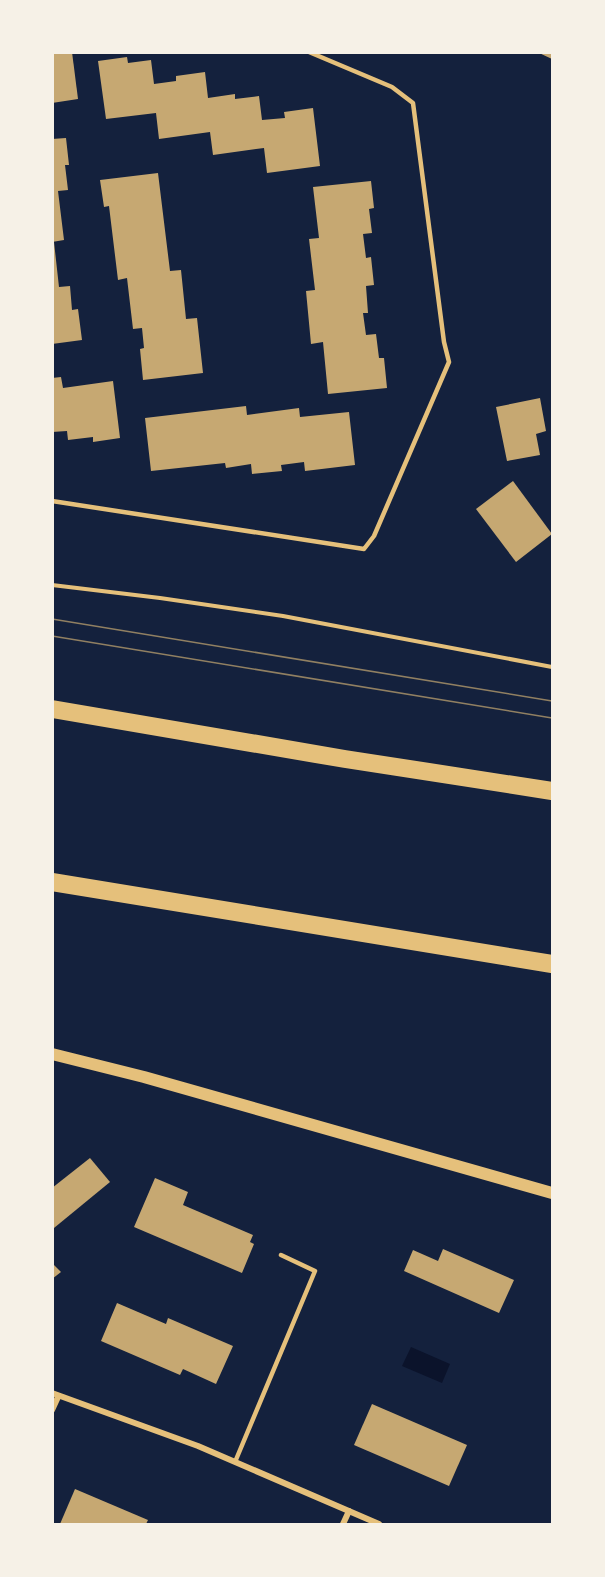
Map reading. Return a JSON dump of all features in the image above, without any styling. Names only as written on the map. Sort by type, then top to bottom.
[{"type":"highway","points":[[52,709],[345,759],[552,791]]},
{"type":"highway","points":[[52,882],[552,964]]},
{"type":"main road","points":[[52,1054],[144,1077],[552,1193]]},
{"type":"street","points":[[52,1410],[55,1395],[198,1446],[379,1524]]},
{"type":"street","points":[[343,1524],[349,1511]]},
{"type":"lane","points":[[52,501],[364,549],[374,536],[449,362],[444,342],[413,103],[392,87],[309,52]]},
{"type":"lane","points":[[235,1462],[315,1271],[281,1255]]},
{"type":"path","points":[[52,585],[283,616],[552,667]]},
{"type":"water","points":[[411,1347],[450,1364],[442,1383],[402,1366]]},
{"type":"building","points":[[52,52],[72,52],[78,99],[52,103]]},
{"type":"building","points":[[537,52],[552,52],[552,59]]},
{"type":"building","points":[[127,57],[128,63],[151,60],[154,84],[176,81],[176,76],[205,72],[208,98],[235,94],[235,99],[259,96],[262,120],[285,118],[284,112],[313,108],[320,166],[267,173],[264,148],[213,155],[210,132],[159,139],[156,113],[106,119],[98,61]]},
{"type":"building","points":[[66,138],[69,165],[65,165],[68,190],[58,191],[64,240],[52,242],[52,139]]},
{"type":"building","points":[[158,173],[170,271],[181,270],[186,319],[197,318],[203,373],[143,380],[140,349],[144,348],[142,328],[133,329],[127,278],[118,280],[109,206],[104,207],[100,180]]},
{"type":"building","points":[[371,181],[374,208],[369,209],[372,233],[363,234],[366,258],[371,257],[374,285],[366,286],[368,313],[363,313],[366,335],[376,334],[379,358],[384,358],[387,388],[328,394],[323,342],[311,344],[306,291],[315,290],[309,239],[319,238],[313,187]]},
{"type":"building","points":[[52,242],[54,242],[59,287],[70,286],[72,310],[78,309],[82,340],[52,344]]},
{"type":"building","points":[[61,377],[63,388],[113,381],[120,438],[93,442],[93,437],[68,440],[67,431],[52,432],[52,378]]},
{"type":"building","points":[[540,398],[546,431],[536,434],[540,455],[507,461],[496,407]]},
{"type":"building","points":[[246,406],[247,415],[299,408],[300,417],[349,412],[355,465],[305,471],[304,462],[281,465],[282,471],[252,474],[251,464],[226,468],[225,463],[151,471],[145,418]]},
{"type":"building","points":[[513,481],[552,534],[516,562],[476,509]]},
{"type":"building","points":[[90,1158],[110,1182],[54,1228],[52,1226],[52,1188]]},
{"type":"building","points":[[155,1178],[188,1192],[183,1205],[253,1235],[250,1242],[254,1244],[242,1273],[134,1227]]},
{"type":"building","points":[[443,1249],[514,1280],[499,1313],[404,1271],[413,1250],[438,1261]]},
{"type":"building","points":[[52,1263],[61,1272],[52,1279]]},
{"type":"building","points":[[117,1303],[166,1324],[168,1318],[233,1346],[216,1384],[183,1369],[180,1375],[101,1341]]},
{"type":"building","points":[[372,1404],[467,1445],[449,1486],[354,1445]]},
{"type":"building","points":[[75,1489],[148,1520],[146,1524],[60,1524]]},
{"type":"tram line","points":[[52,619],[552,701]]},
{"type":"tram line","points":[[52,636],[552,718]]}]
